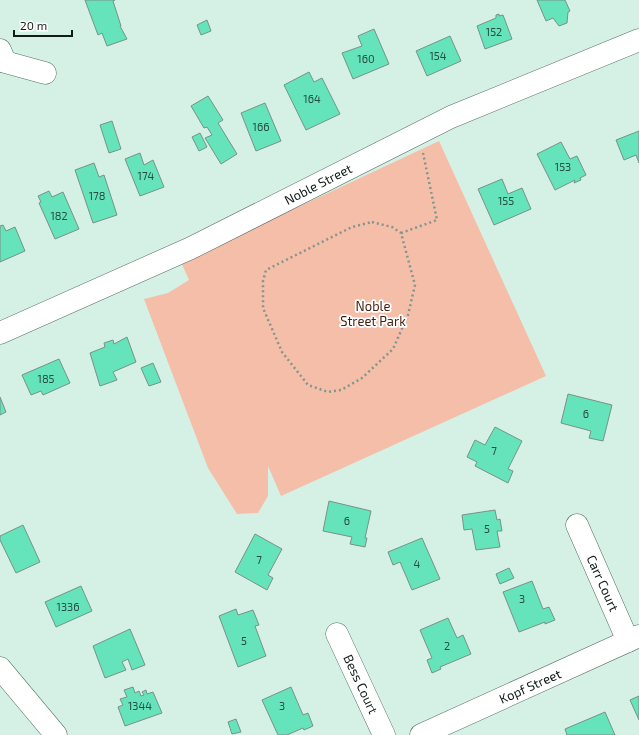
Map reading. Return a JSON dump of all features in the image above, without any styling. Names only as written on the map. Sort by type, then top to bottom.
[{"type":"street","name":"Noble Street","points":[[0,333],[191,248],[451,117],[639,40]]},
{"type":"street","points":[[0,50],[6,62],[45,72]]},
{"type":"street","name":"Carr Court","points":[[577,525],[634,639]]},
{"type":"street","name":"Bess Court","points":[[337,634],[384,735]]},
{"type":"street","name":"Kopf Street","points":[[421,735],[634,639]]},
{"type":"street","points":[[0,668],[56,735]]},
{"type":"path","points":[[401,233],[437,220],[419,132]]},
{"type":"path","points":[[372,222],[392,227],[401,233],[415,285],[408,315],[393,348],[362,378],[341,390],[328,392],[308,385],[282,352],[263,308],[263,281],[266,270],[352,227],[372,222]]},
{"type":"green space","name":"Noble Street Park","points":[[439,141],[546,376],[281,496],[268,466],[268,496],[258,513],[237,514],[208,468],[144,299],[168,293],[189,280],[181,262]]},
{"type":"building","points":[[85,0],[115,0],[113,1],[120,26],[127,39],[107,46],[102,33],[98,35]]},
{"type":"building","points":[[537,0],[565,0],[570,11],[568,12],[567,23],[559,26],[553,18],[546,21]]},
{"type":"building","points":[[499,14],[499,16],[503,15],[512,39],[485,49],[477,26],[496,18],[496,15]]},
{"type":"building","points":[[207,20],[211,31],[201,35],[197,25]]},
{"type":"building","points":[[374,29],[389,64],[353,79],[342,53],[362,46],[358,36]]},
{"type":"building","points":[[450,36],[461,61],[427,76],[416,51]]},
{"type":"building","points":[[309,72],[314,82],[322,78],[340,114],[306,130],[284,85]]},
{"type":"building","points":[[208,96],[223,120],[218,123],[237,154],[221,164],[205,138],[212,135],[207,127],[204,128],[191,106]]},
{"type":"building","points":[[265,103],[281,141],[256,151],[241,113]]},
{"type":"building","points":[[112,121],[121,149],[109,153],[100,125]]},
{"type":"building","points":[[639,131],[639,163],[636,155],[624,160],[616,140]]},
{"type":"building","points":[[200,133],[207,147],[199,151],[192,137]]},
{"type":"building","points":[[561,142],[570,159],[577,156],[586,175],[580,178],[581,180],[574,183],[575,180],[555,190],[537,154]]},
{"type":"building","points":[[140,153],[144,165],[153,160],[164,187],[140,196],[125,159]]},
{"type":"building","points":[[94,163],[99,177],[104,175],[117,215],[93,223],[75,170]]},
{"type":"building","points":[[502,179],[508,194],[522,188],[531,209],[494,225],[478,189]]},
{"type":"building","points":[[49,191],[52,197],[63,192],[79,229],[55,239],[39,203],[41,202],[38,196]]},
{"type":"building","points":[[3,225],[6,231],[15,227],[25,251],[0,262],[0,226]]},
{"type":"building","points":[[127,337],[136,362],[113,372],[117,380],[100,386],[90,353],[105,347],[104,343],[113,340],[114,344]]},
{"type":"building","points":[[59,359],[70,383],[43,395],[41,391],[31,395],[22,375]]},
{"type":"building","points":[[153,363],[161,382],[149,386],[141,368]]},
{"type":"building","points":[[568,394],[612,405],[603,441],[589,438],[591,431],[561,423]]},
{"type":"building","points":[[0,397],[6,412],[0,415]]},
{"type":"building","points":[[495,427],[522,441],[508,469],[513,471],[508,483],[475,466],[477,462],[467,457],[475,440],[485,445]]},
{"type":"building","points":[[329,501],[371,511],[365,538],[367,538],[365,547],[350,544],[352,537],[323,531]]},
{"type":"building","points":[[495,510],[497,520],[500,519],[502,531],[497,531],[500,547],[476,550],[472,529],[464,530],[462,515]]},
{"type":"building","points":[[23,525],[40,562],[16,573],[0,540],[0,536]]},
{"type":"building","points":[[255,534],[282,549],[268,575],[273,578],[267,590],[235,572]]},
{"type":"building","points":[[422,538],[440,579],[412,590],[400,562],[393,565],[388,552]]},
{"type":"building","points":[[509,568],[514,578],[500,584],[496,574]]},
{"type":"building","points":[[532,581],[543,609],[549,607],[555,620],[545,624],[545,622],[519,632],[503,592]]},
{"type":"building","points":[[81,586],[92,611],[56,627],[45,602]]},
{"type":"building","points":[[236,609],[238,615],[253,610],[259,625],[255,626],[266,656],[238,667],[219,616]]},
{"type":"building","points":[[448,618],[457,638],[463,635],[471,654],[440,667],[441,669],[432,673],[427,660],[432,658],[420,630]]},
{"type":"building","points":[[130,629],[145,665],[132,670],[128,659],[122,662],[126,670],[105,678],[93,646]]},
{"type":"building","points":[[133,687],[135,693],[139,691],[141,696],[144,695],[142,692],[146,690],[147,694],[153,692],[162,713],[125,726],[118,707],[123,705],[120,699],[127,697],[124,690]]},
{"type":"building","points":[[291,687],[303,715],[308,713],[313,726],[304,730],[303,728],[287,735],[278,735],[262,700]]},
{"type":"building","points":[[639,696],[639,720],[630,700]]},
{"type":"building","points":[[605,712],[615,735],[567,735],[565,729]]},
{"type":"building","points":[[236,719],[241,732],[232,734],[228,722]]}]
